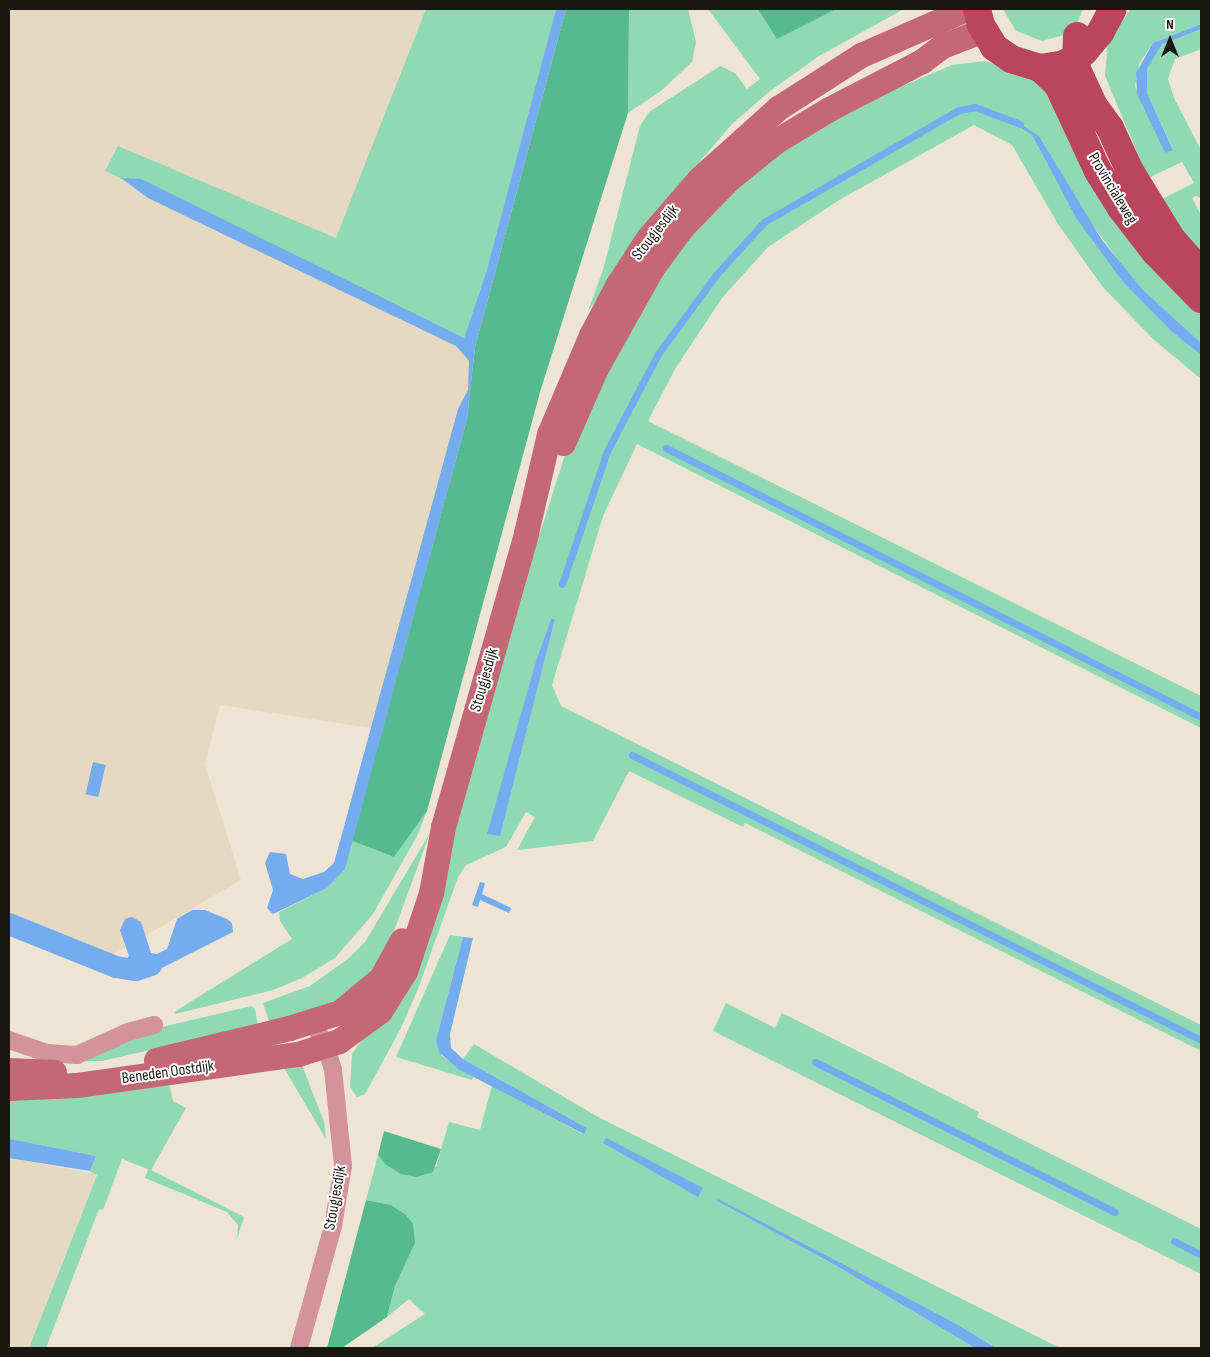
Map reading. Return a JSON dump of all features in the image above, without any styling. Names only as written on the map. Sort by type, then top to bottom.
[{"type":"main road","name":"Stougjesdijk","points":[[913,31],[930,9]]},
{"type":"main road","name":"Stougjesdijk","points":[[313,1021],[340,1012],[381,978],[402,942],[443,827],[526,534],[542,458],[560,405],[618,284],[648,238],[700,178],[778,108],[861,55],[966,9]]},
{"type":"main road","points":[[990,25],[1011,59],[1040,68],[1058,66],[1081,46],[1104,13]]},
{"type":"main road","name":"Stougjesdijk","points":[[526,534],[580,402],[621,318],[652,268],[684,226],[729,179],[776,141],[829,109],[922,61],[942,46],[990,25]]},
{"type":"main road","points":[[990,25],[1021,45],[1040,50],[1081,46]]},
{"type":"main road","name":"Provincialeweg","points":[[1081,46],[1094,106],[1110,128],[1144,195],[1171,238],[1201,272]]},
{"type":"main road","name":"Provincialeweg","points":[[1040,68],[1058,85],[1098,171],[1121,208],[1155,252],[1201,299]]},
{"type":"main road","name":"Stougjesdijk","points":[[326,1046],[373,1019],[399,984],[431,893],[443,827]]},
{"type":"main road","name":"Beneden Oostdijk","points":[[9,1070],[82,1071],[121,1066],[313,1021]]},
{"type":"main road","name":"Beneden Oostdijk","points":[[9,1088],[95,1083],[252,1062],[326,1046]]},
{"type":"street","name":"Stougjesdijk","points":[[299,1348],[333,1226],[342,1172],[339,1107],[326,1046],[313,1021]]},
{"type":"street","points":[[9,1040],[47,1053],[77,1056],[128,1032],[154,1025]]},
{"type":"shaded area","points":[[9,9],[598,9],[405,733],[220,705],[205,764],[241,880],[114,954],[9,912]]},
{"type":"shaded area","points":[[9,1158],[97,1174],[29,1348],[9,1348]]},
{"type":"green space","points":[[426,9],[556,9],[486,273],[464,338],[105,171],[118,146],[336,238]]},
{"type":"green space","points":[[566,9],[629,9],[628,113],[540,392],[427,811],[394,857],[352,841],[467,419],[475,347]]},
{"type":"green space","points":[[629,9],[688,9],[696,42],[692,62],[661,91],[628,113]]},
{"type":"green space","points":[[708,9],[904,9],[819,56],[770,91],[732,124],[682,183],[588,311],[603,270],[640,126],[649,112],[720,66],[735,73],[747,89],[760,79]]},
{"type":"green space","points":[[758,9],[836,9],[777,39]]},
{"type":"green space","points":[[1003,9],[1083,9],[1077,23],[1064,35],[1042,41],[1016,31]]},
{"type":"green space","points":[[1131,9],[1201,9],[1201,24],[1153,43],[1139,64],[1135,86],[1165,153],[1173,149],[1147,93],[1147,69],[1157,49],[1166,41],[1201,29],[1201,49],[1175,59],[1168,79],[1174,98],[1201,150],[1201,198],[1196,196],[1192,198],[1201,215],[1201,260],[1160,200],[1194,183],[1182,162],[1148,178],[1105,76],[1108,40]]},
{"type":"green space","points":[[985,61],[1025,73],[1051,95],[1201,308],[1201,343],[1142,289],[1124,268],[1087,217],[1039,136],[1011,122],[1032,135],[1076,218],[1122,281],[1171,331],[1201,355],[1201,379],[1153,339],[1102,286],[1058,224],[1012,145],[974,125],[839,200],[768,247],[722,298],[675,369],[648,421],[1201,696],[1201,728],[637,444],[603,516],[552,685],[561,706],[1201,1025],[1201,1051],[745,823],[743,827],[629,771],[593,841],[517,850],[535,817],[526,812],[506,847],[466,865],[458,877],[418,989],[400,1030],[365,1094],[357,1097],[350,1087],[352,1054],[419,958],[526,577],[563,461],[575,428],[653,277],[746,174],[824,125],[881,95],[952,65]],"holes":[[[551,619],[555,619],[500,835],[488,834],[536,661]]]},
{"type":"green space","points":[[427,811],[417,836],[373,914],[335,958],[302,978],[273,990],[175,1014],[174,1012],[292,939],[280,921],[279,912],[327,888],[345,869],[352,841],[394,857]]},
{"type":"green space","points":[[430,833],[384,958],[341,1001],[270,1024],[263,1003],[310,986],[349,958],[365,942]]},
{"type":"green space","points":[[450,935],[463,937],[436,1040],[442,1056],[473,1077],[472,1080],[396,1057]]},
{"type":"green space","points":[[726,1003],[775,1028],[782,1013],[979,1112],[977,1117],[1201,1229],[1201,1274],[713,1031]]},
{"type":"green space","points":[[251,1006],[255,1009],[258,1025],[102,1061],[85,1061],[137,1033]]},
{"type":"green space","points":[[474,1044],[598,1117],[1060,1348],[996,1348],[955,1323],[717,1201],[835,1265],[975,1348],[372,1348],[425,1314],[409,1299],[387,1317],[395,1286],[415,1243],[391,1205],[366,1200],[378,1155],[385,1164],[436,1167],[449,1122],[480,1130],[492,1086],[583,1134],[587,1128],[463,1059]]},
{"type":"green space","points":[[302,1065],[324,1122],[326,1139],[284,1068]]},
{"type":"green space","points":[[168,1079],[173,1101],[186,1108],[151,1170],[244,1217],[237,1239],[238,1225],[227,1212],[145,1178],[148,1169],[122,1159],[103,1210],[99,1209],[46,1348],[29,1348],[97,1175],[90,1171],[96,1156],[9,1139],[9,1095]]},
{"type":"green space","points":[[384,1131],[441,1149],[433,1172],[416,1177],[401,1174],[385,1164],[378,1155]]},
{"type":"green space","points":[[366,1200],[391,1205],[406,1215],[413,1224],[415,1243],[395,1286],[387,1317],[342,1348],[327,1348]]},
{"type":"water","points":[[556,9],[566,9],[475,347],[467,419],[345,869],[327,888],[273,914],[267,908],[273,890],[265,863],[270,852],[286,854],[290,874],[303,879],[324,872],[334,863],[458,409],[468,390],[469,361],[456,346],[148,198],[121,178],[141,179],[464,338],[486,273]]},
{"type":"water","points":[[1201,24],[1201,29],[1162,44],[1147,69],[1147,93],[1173,150],[1165,153],[1137,94],[1136,73],[1153,43]]},
{"type":"water","points":[[1012,119],[1039,136],[1102,240],[1142,289],[1201,343],[1201,355],[1171,331],[1122,281],[1076,218],[1032,135],[1011,122]]},
{"type":"water","points":[[551,619],[555,619],[500,836],[487,834],[536,661]]},
{"type":"water","points":[[93,762],[106,765],[98,797],[86,794]]},
{"type":"water","points":[[480,882],[485,883],[482,894],[511,908],[509,913],[480,900],[478,907],[472,905]]},
{"type":"water","points":[[192,910],[205,910],[227,919],[232,923],[233,932],[144,977],[134,978],[119,972],[129,956],[120,930],[125,919],[132,917],[141,922],[151,953],[157,954],[167,949],[177,919]]},
{"type":"water","points":[[463,937],[473,938],[450,1034],[451,1048],[463,1059],[587,1128],[584,1134],[458,1069],[439,1052],[436,1040]]},
{"type":"water","points":[[606,1138],[703,1188],[698,1197],[603,1143]]},
{"type":"water","points":[[9,1139],[96,1156],[90,1171],[9,1158]]},
{"type":"water","points":[[718,1199],[955,1323],[996,1348],[975,1348],[835,1265],[717,1201]]},
{"type":"waterway","points":[[562,584],[607,451],[658,354],[715,276],[764,222],[959,110],[975,107],[1020,124]]},
{"type":"waterway","points":[[666,448],[1201,717]]},
{"type":"waterway","points":[[632,755],[1201,1040]]},
{"type":"waterway","points":[[9,924],[116,967],[136,970],[151,965]]},
{"type":"waterway","points":[[815,1062],[1115,1212]]},
{"type":"waterway","points":[[1174,1241],[1201,1255]]}]
